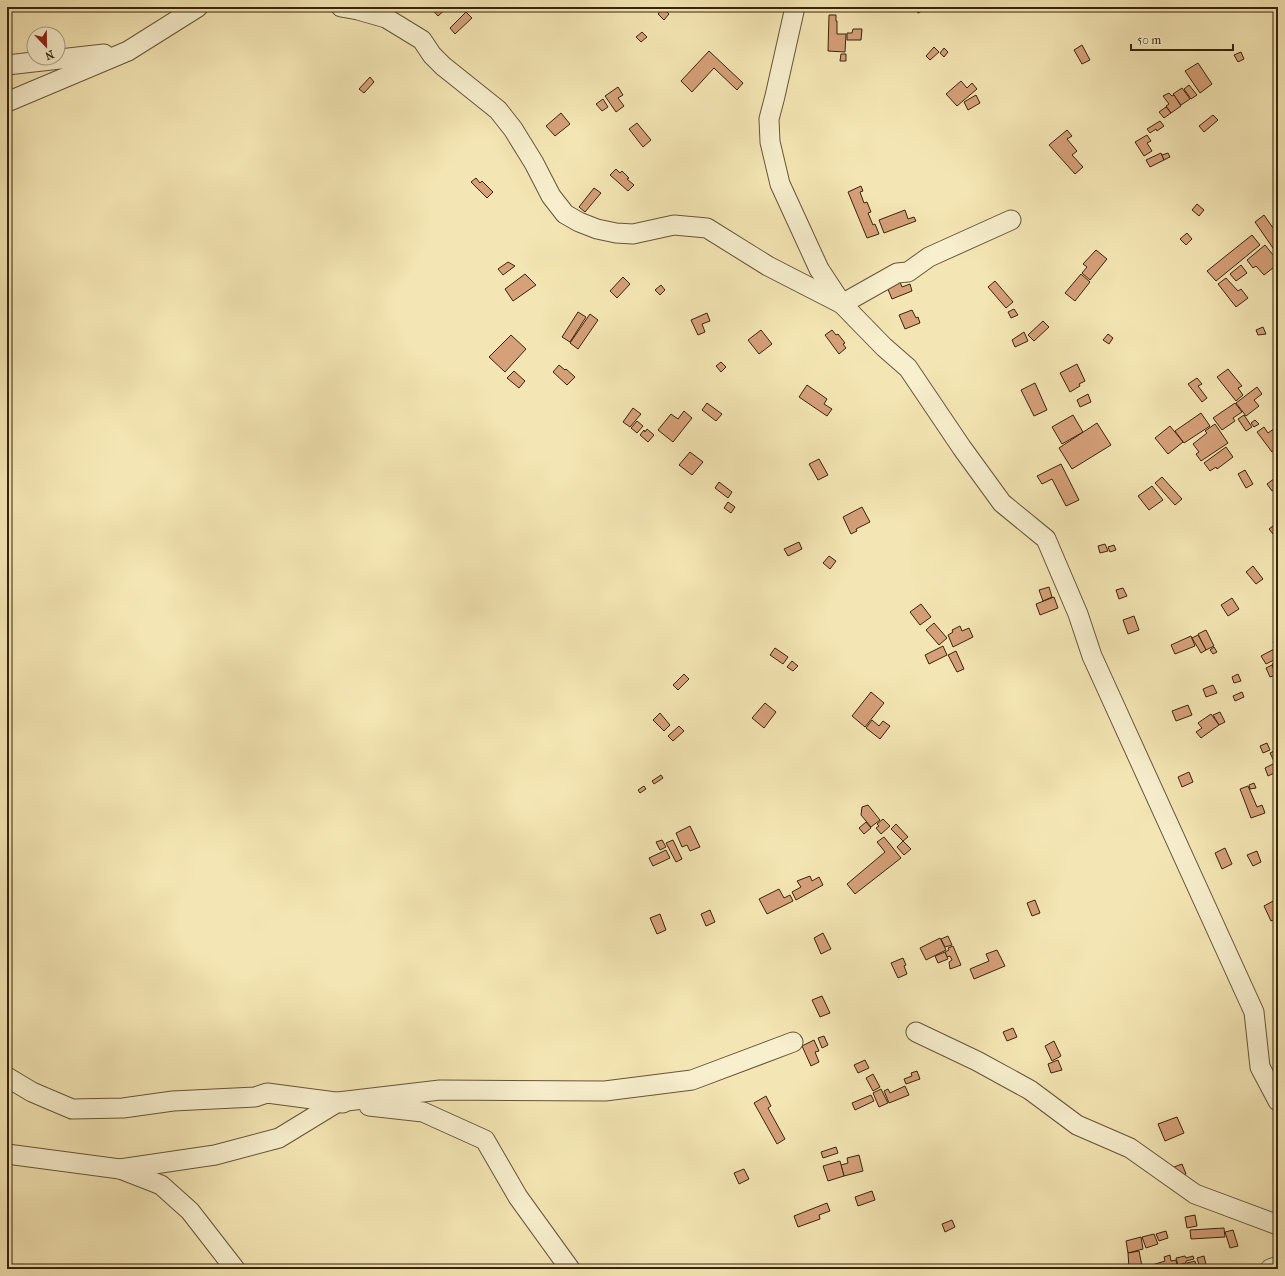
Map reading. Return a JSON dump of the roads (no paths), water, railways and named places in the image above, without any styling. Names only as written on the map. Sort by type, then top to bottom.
[{"type":"street","points":[[7,102],[128,52],[198,7]]},
{"type":"street","points":[[341,7],[386,18],[422,40],[432,55],[443,66],[498,110],[513,129],[534,163],[551,196],[565,214],[578,222],[597,229],[616,233],[634,234],[674,225],[707,228],[768,266],[842,304]]},
{"type":"street","points":[[795,7],[769,118],[770,142],[780,184],[819,269],[842,304],[884,347],[908,368],[962,448],[1002,503],[1046,539],[1078,614],[1092,656],[1254,1012],[1260,1067],[1278,1101]]},
{"type":"street","points":[[7,65],[128,52]]},
{"type":"street","points":[[842,304],[897,273],[908,272],[929,257],[1011,220]]},
{"type":"street","points":[[916,1032],[977,1061],[1030,1090],[1076,1125],[1130,1148],[1195,1194],[1278,1225]]},
{"type":"street","points":[[120,1169],[215,1154],[279,1138],[338,1102],[440,1090],[605,1091],[692,1080],[793,1042]]},
{"type":"street","points":[[7,1078],[32,1092],[72,1109],[123,1108],[173,1101],[256,1097],[267,1093],[423,1112],[486,1140],[518,1197],[570,1269]]},
{"type":"street","points":[[7,1154],[120,1169],[160,1186],[190,1212],[235,1269]]},
{"type":"street","points":[[1270,1269],[1278,1266]]}]
